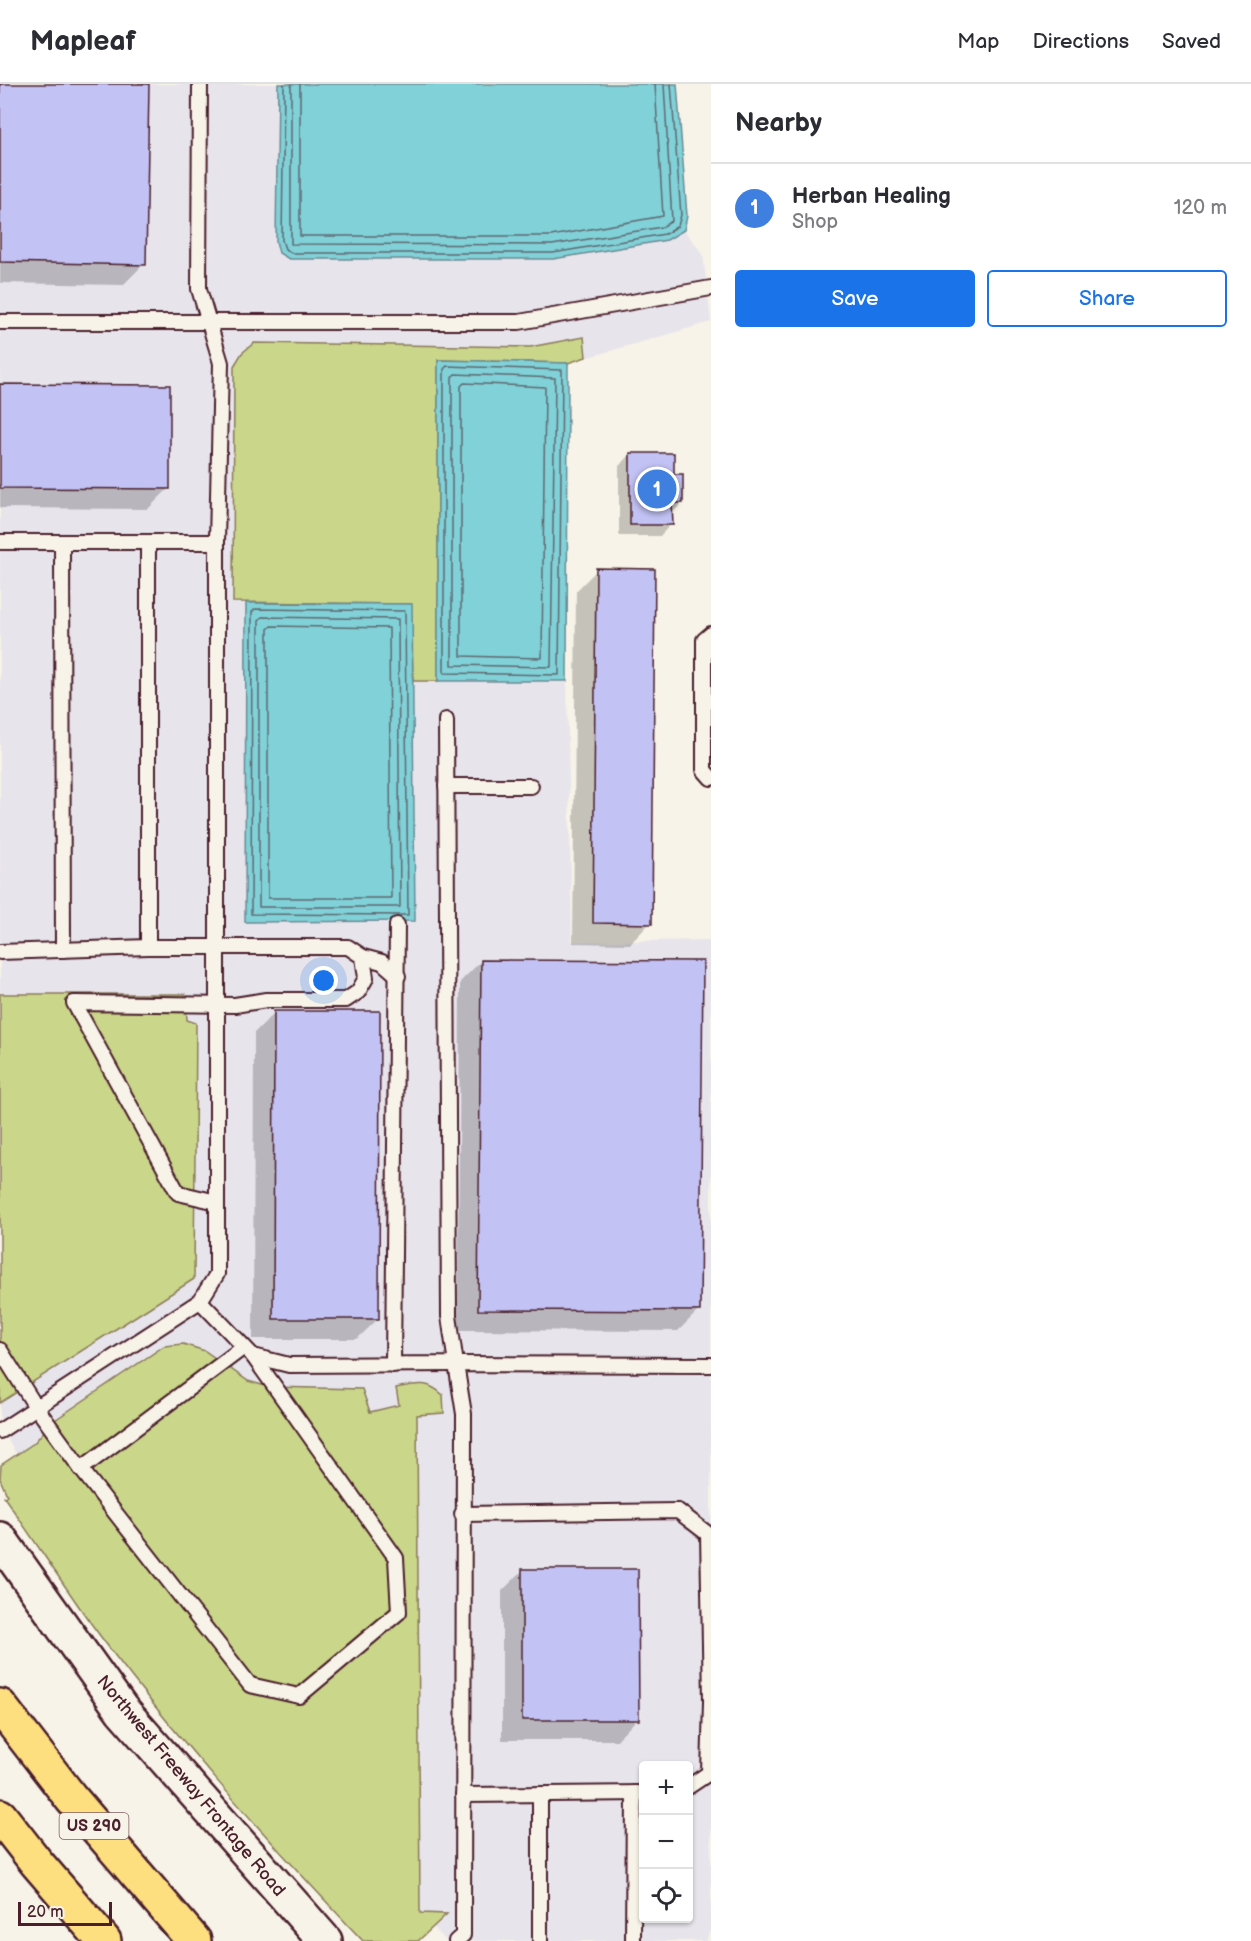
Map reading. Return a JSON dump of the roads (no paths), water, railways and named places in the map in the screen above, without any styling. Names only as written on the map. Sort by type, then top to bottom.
[{"type":"highway","name":"US 290","points":[[0,1706],[71,1798],[194,1941]]},
{"type":"highway","points":[[0,1816],[104,1941]]},
{"type":"main road","name":"Northwest Freeway Frontage Road","points":[[0,1539],[122,1710],[325,1941]]},
{"type":"lane","points":[[0,1431],[200,1301],[217,1274],[217,542],[221,363],[199,289],[200,84]]},
{"type":"lane","points":[[0,322],[519,322],[711,288]]},
{"type":"lane","points":[[0,542],[217,542]]},
{"type":"lane","points":[[62,542],[63,950]]},
{"type":"lane","points":[[148,542],[148,947]]},
{"type":"lane","points":[[711,633],[704,640],[704,770],[711,778]]},
{"type":"lane","points":[[446,720],[449,1316],[464,1414],[462,1514],[463,1935],[456,1941]]},
{"type":"lane","points":[[446,786],[531,786]]},
{"type":"lane","points":[[393,1365],[397,925]]},
{"type":"lane","points":[[0,952],[148,947],[348,947],[363,957],[382,962],[398,976]]},
{"type":"lane","points":[[217,1202],[178,1193],[74,1003],[235,1005],[266,1000],[345,1000],[358,992],[366,978],[363,957]]},
{"type":"lane","points":[[0,1350],[36,1407],[81,1470],[250,1685],[299,1696],[399,1612],[396,1558],[249,1351],[200,1301]]},
{"type":"lane","points":[[249,1351],[289,1365],[711,1365]]},
{"type":"lane","points":[[81,1470],[249,1351]]},
{"type":"lane","points":[[462,1514],[678,1511],[708,1534],[711,1702],[709,1773],[693,1784]]},
{"type":"lane","points":[[463,1795],[639,1793],[633,1941]]},
{"type":"lane","points":[[540,1794],[540,1941]]},
{"type":"water","points":[[278,84],[677,84],[687,216],[684,230],[667,240],[553,259],[289,259],[279,253],[276,241]]},
{"type":"water","points":[[438,360],[568,363],[567,681],[438,681]]},
{"type":"water","points":[[246,603],[412,604],[415,921],[245,922]]},
{"type":"place","name":"Herban Healing","points":[[657,489]]}]
